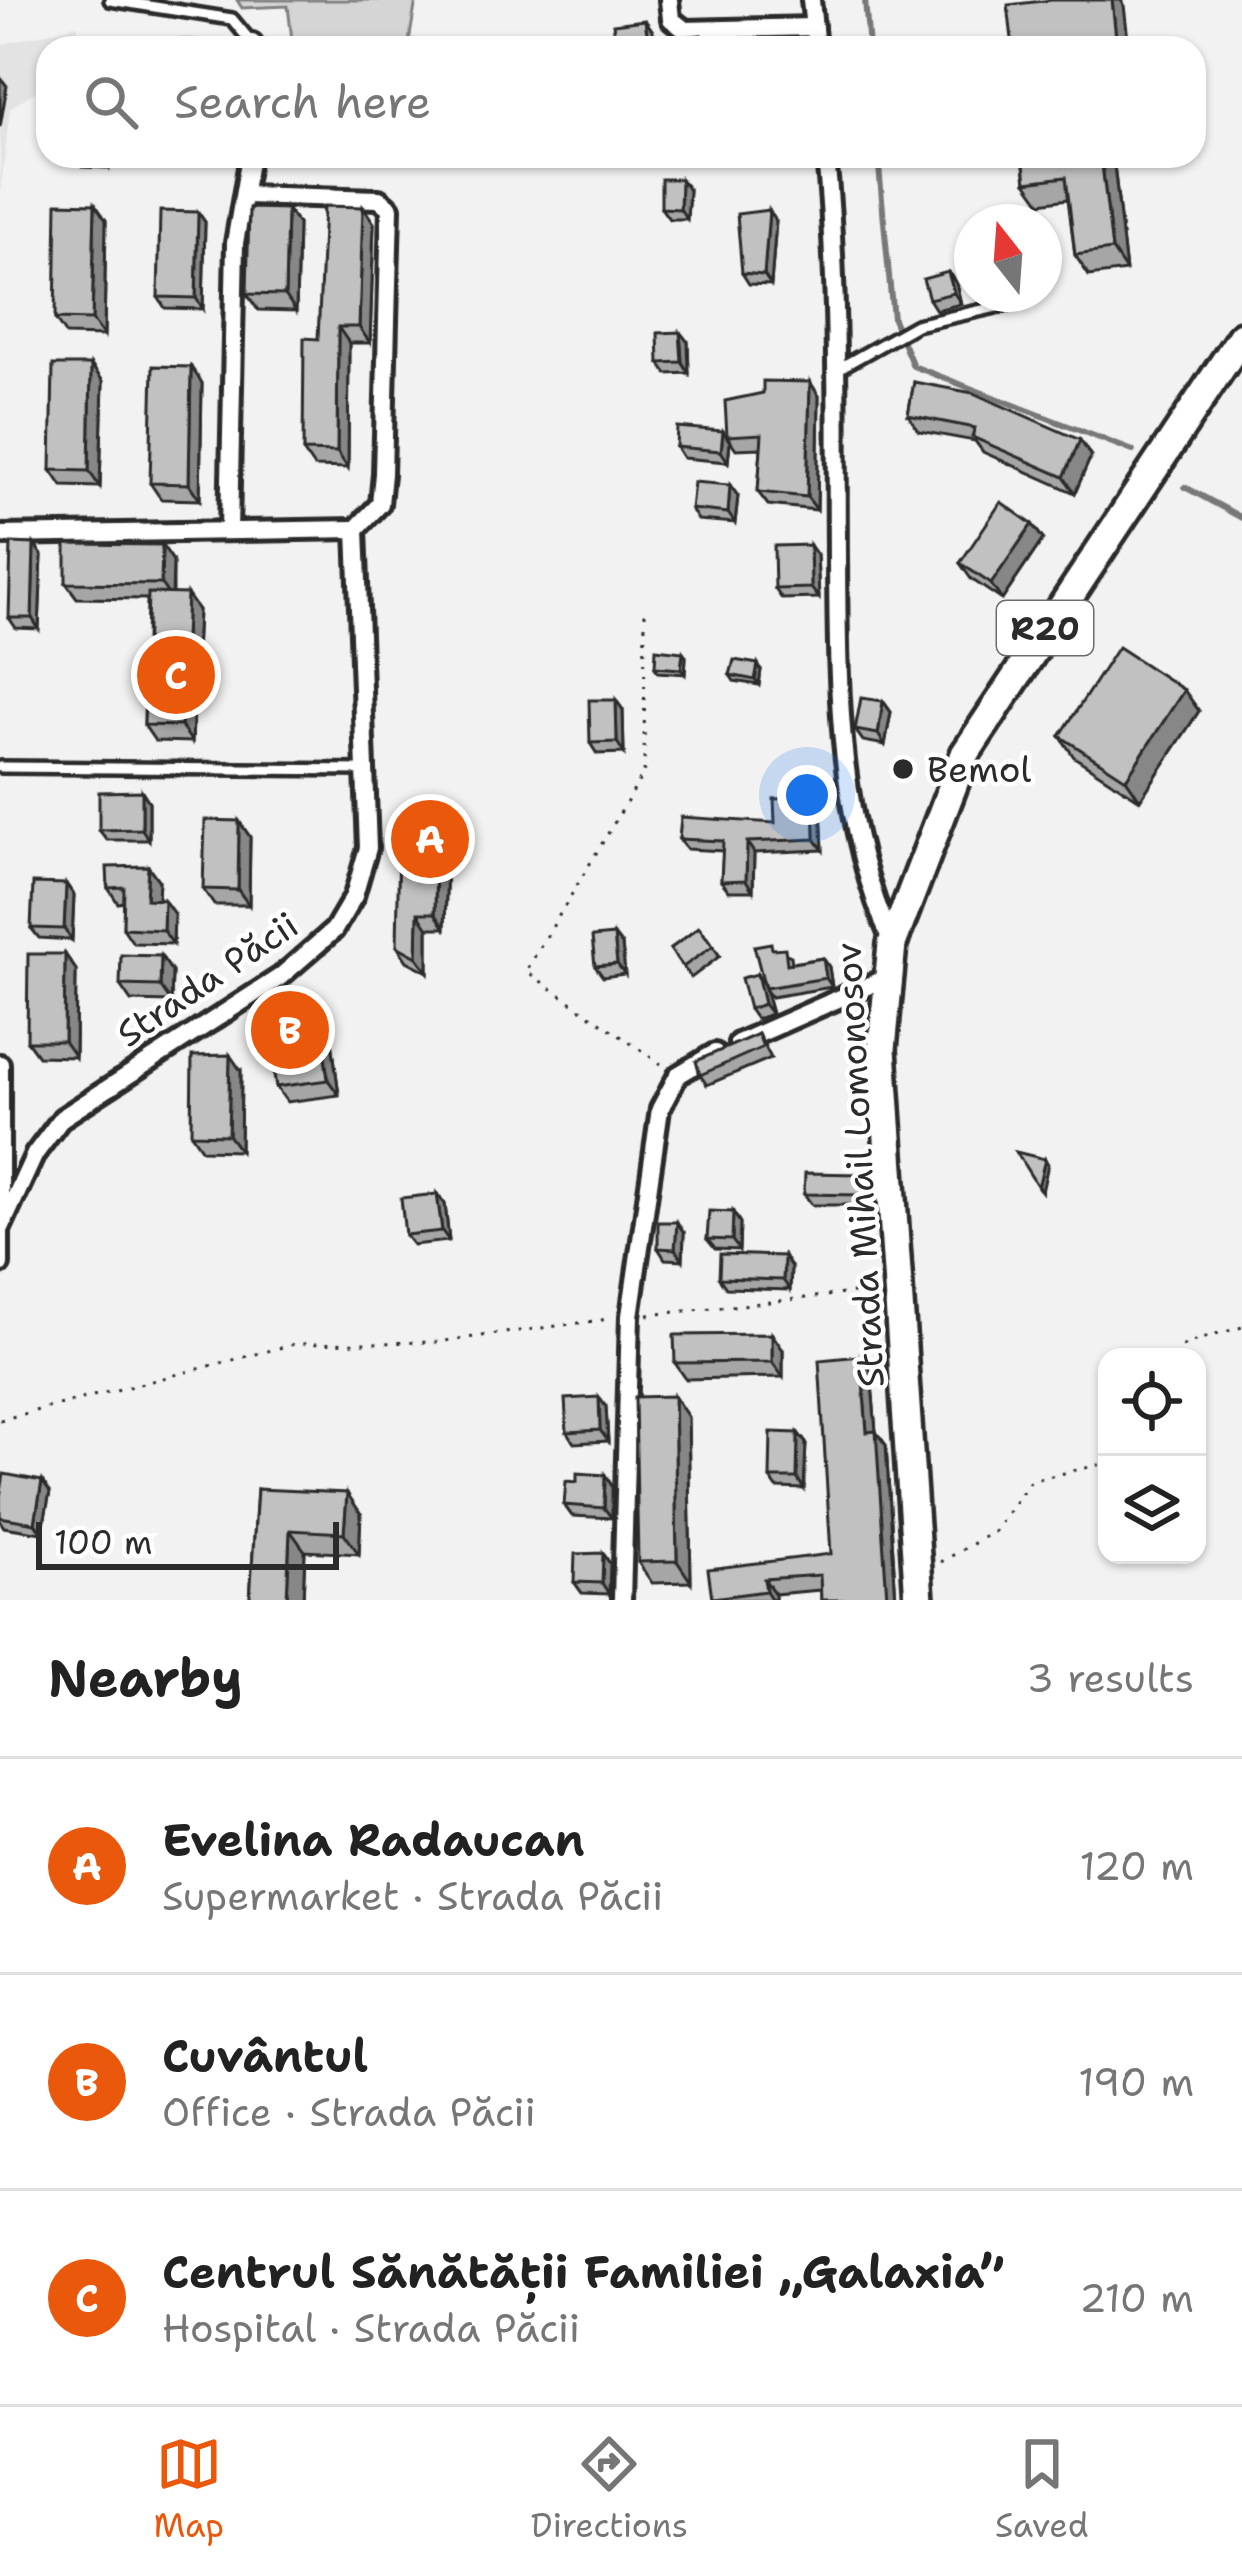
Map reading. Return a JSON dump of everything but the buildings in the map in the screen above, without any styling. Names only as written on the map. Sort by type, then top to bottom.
[{"type":"main road","name":"R20","points":[[892,944],[964,754],[1242,336]]},
{"type":"main road","name":"Strada Mihail Lomonosov","points":[[892,944],[882,1049],[919,1588]]},
{"type":"street","points":[[669,0],[671,19],[685,30],[814,27]]},
{"type":"street","points":[[811,0],[815,36]]},
{"type":"street","points":[[229,530],[235,243],[249,168]]},
{"type":"street","name":"Strada Mihail Lomonosov","points":[[827,168],[836,370],[837,708],[862,866],[892,944]]},
{"type":"street","name":"Strada Păcii","points":[[1,1228],[35,1154],[62,1118],[280,977],[334,930],[354,896],[368,848],[356,529],[380,504],[390,208],[379,199],[246,195]]},
{"type":"street","points":[[0,535],[356,529]]},
{"type":"street","points":[[622,1600],[630,1316],[660,1108],[678,1075],[695,1062],[888,977]]},
{"type":"street","name":"Strada Păcii","points":[[0,1064],[0,1264]]},
{"type":"lane","points":[[110,0],[232,19],[245,36]]},
{"type":"lane","points":[[836,370],[916,326],[976,312]]},
{"type":"lane","points":[[0,767],[365,770]]},
{"type":"path","points":[[645,613],[644,773],[526,971],[678,1075]]},
{"type":"path","points":[[0,1420],[295,1344],[437,1342],[897,1288]]},
{"type":"path","points":[[1182,1348],[1242,1327]]},
{"type":"path","points":[[919,1588],[995,1531],[1030,1481],[1098,1465]]},
{"type":"shaded area","points":[[237,0],[416,0],[410,36],[292,36],[288,6],[242,8]]},
{"type":"shaded area","points":[[77,25],[79,36],[36,36],[36,91],[10,108],[0,198],[0,45]]},
{"type":"waterway","points":[[865,0],[868,36]]},
{"type":"waterway","points":[[879,168],[893,319],[913,366],[1133,451]]},
{"type":"waterway","points":[[1185,487],[1242,518]]},
{"type":"place","name":"Centrul Sănătății Familiei „Galaxia”","points":[[176,675]]},
{"type":"place","name":"Bemol","points":[[903,769]]},
{"type":"place","name":"Evelina Radaucan","points":[[430,839]]},
{"type":"place","name":"Cuvântul","points":[[290,1030]]}]
